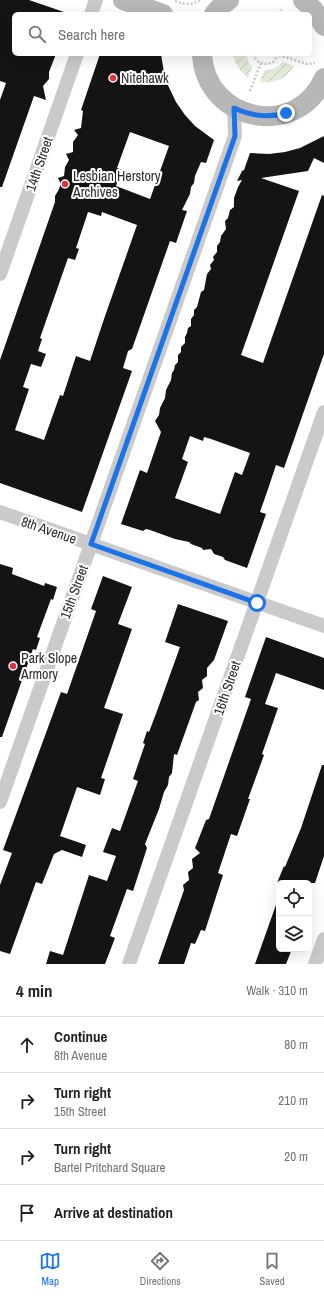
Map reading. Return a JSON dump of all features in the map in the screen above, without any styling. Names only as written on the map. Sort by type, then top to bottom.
[{"type":"street","points":[[92,12],[96,0]]},
{"type":"street","points":[[123,0],[157,12]]},
{"type":"street","points":[[216,12],[229,0]]},
{"type":"street","points":[[303,0],[314,10],[324,26]]},
{"type":"street","name":"14th Street","points":[[0,274],[76,56]]},
{"type":"street","points":[[202,56],[205,72],[215,92],[234,108],[253,116],[276,116],[295,109],[311,97],[318,89],[320,71]]},
{"type":"street","name":"15th Street","points":[[0,802],[235,136],[234,108]]},
{"type":"street","name":"16th Street","points":[[129,964],[324,412]]},
{"type":"street","name":"8th Avenue","points":[[0,512],[324,626]]},
{"type":"street","points":[[315,964],[324,939]]},
{"type":"path","points":[[180,2],[195,4],[200,0]]},
{"type":"path","points":[[254,56],[261,63],[269,64],[273,62],[278,56]]},
{"type":"path","points":[[285,56],[307,64],[320,71]]},
{"type":"path","points":[[250,91],[261,63]]},
{"type":"green space","points":[[234,56],[247,56],[252,67],[248,78],[238,68]]},
{"type":"green space","points":[[283,62],[294,66],[287,75],[280,80],[260,82],[264,71],[279,66]]},
{"type":"building","points":[[0,0],[29,0],[64,12],[12,12],[12,56],[55,56],[49,72],[49,79],[43,86],[46,100],[34,96],[2,187],[0,187],[0,100],[6,83],[0,81]]},
{"type":"building","points":[[99,56],[161,56],[165,79],[176,102],[195,126],[214,140],[206,163],[201,162],[195,176],[190,194],[182,210],[187,211],[176,243],[170,241],[132,349],[128,351],[123,368],[132,371],[82,512],[0,483],[0,360],[55,202],[55,196],[61,184],[58,178],[64,176],[65,167],[69,160],[66,154],[73,152],[73,142],[78,135],[74,130],[81,128],[83,111],[81,110]],"holes":[[[130,132],[169,146],[150,199],[116,186],[122,170],[117,168]],[[88,212],[101,216],[102,212],[137,225],[90,361],[76,356],[63,396],[60,395],[44,440],[15,430],[29,389],[23,387],[31,364],[41,367],[46,354],[38,351],[42,339],[40,338],[68,258],[75,260],[79,249],[76,248]]]},
{"type":"building","points":[[324,136],[324,163],[314,158],[308,171],[261,178],[299,191],[241,355],[263,363],[322,195],[324,196],[324,354],[284,468],[276,465],[260,512],[266,514],[247,568],[225,560],[223,557],[214,554],[211,549],[203,550],[202,548],[189,542],[175,539],[150,530],[146,529],[143,531],[121,524],[140,470],[147,473],[161,432],[155,421],[159,415],[175,365],[178,362],[178,355],[181,352],[181,347],[185,343],[188,328],[191,326],[191,319],[194,315],[194,310],[197,307],[201,292],[204,290],[207,274],[211,269],[210,265],[217,252],[217,246],[226,229],[225,221],[228,218],[230,210],[234,207],[234,198],[242,180],[237,181],[244,170],[250,153],[269,154],[300,148]],"holes":[[[190,436],[203,441],[204,437],[250,453],[242,475],[235,472],[220,514],[175,498],[188,462],[182,459]]]},
{"type":"building","name":"Park Slope Armory","points":[[0,564],[13,568],[12,574],[44,586],[45,583],[57,587],[37,637],[40,638],[36,650],[33,649],[2,737],[0,737]]},
{"type":"building","points":[[103,576],[132,587],[118,624],[132,629],[104,708],[123,714],[101,778],[105,779],[100,795],[77,787],[60,836],[86,845],[82,857],[62,850],[54,854],[42,884],[36,882],[10,954],[0,951],[0,885],[12,853],[3,850],[61,692],[67,694],[96,611],[91,609]]},
{"type":"building","points":[[178,604],[228,621],[214,660],[207,668],[207,676],[202,680],[203,688],[198,692],[199,700],[196,702],[177,755],[174,754],[172,773],[169,777],[168,785],[145,844],[147,848],[133,891],[127,889],[110,936],[115,938],[105,964],[46,964],[50,951],[63,955],[89,875],[107,881],[116,856],[103,852],[112,828],[120,831],[138,781],[133,779],[145,744],[143,743],[147,731],[149,732],[180,647],[165,642]]},
{"type":"building","points":[[266,637],[324,658],[324,690],[276,673],[265,704],[278,708],[262,754],[264,755],[248,799],[250,799],[237,836],[231,834],[218,873],[223,875],[205,931],[201,930],[195,944],[191,943],[184,964],[158,964],[184,890],[183,885],[189,880],[188,872],[193,868],[192,859],[200,853],[195,848],[206,820],[209,819],[251,699],[245,697]]},
{"type":"building","points":[[322,765],[324,765],[324,856],[315,883],[312,883],[312,880],[278,880],[301,828]]},
{"type":"building","points":[[276,905],[276,952],[291,952],[286,964],[255,964]]},
{"type":"place","name":"Nitehawk","points":[[113,78]]},
{"type":"place","name":"Lesbian Herstory Archives","points":[[65,184]]},
{"type":"place","name":"Park Slope Armory","points":[[13,666]]},
{"type":"route","points":[[257,603],[91,544],[235,136],[234,108],[253,116],[276,116],[286,113]]}]
